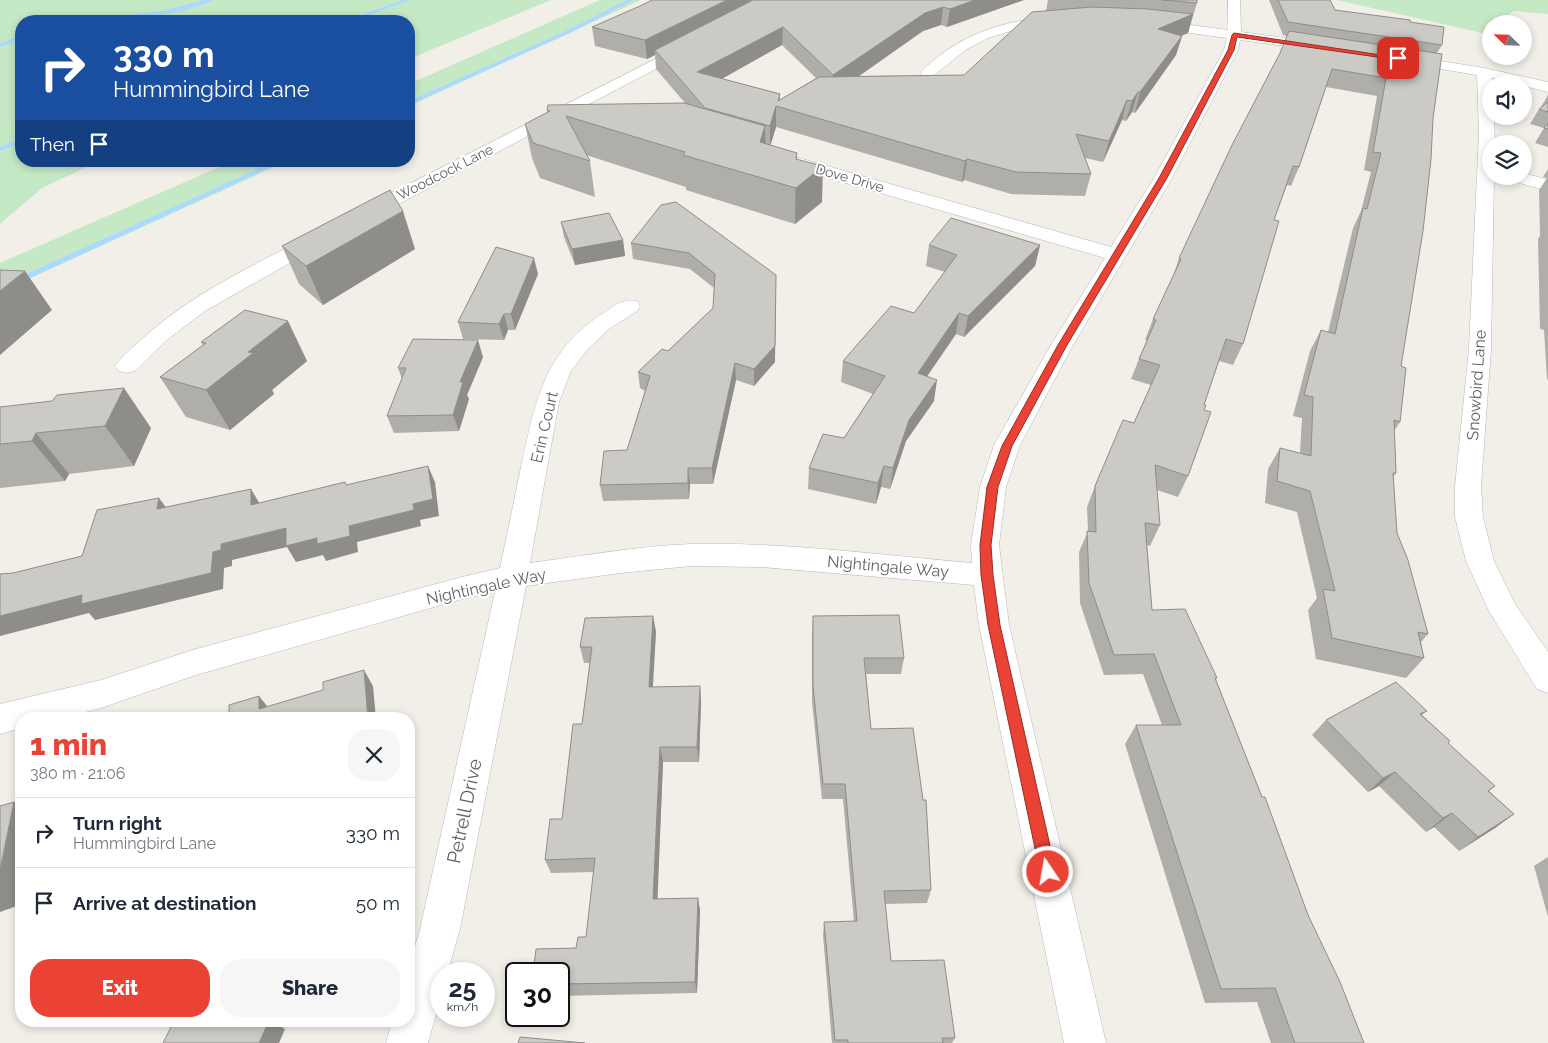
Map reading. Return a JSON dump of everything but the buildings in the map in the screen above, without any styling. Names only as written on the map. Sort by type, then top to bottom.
[{"type":"street","points":[[1085,1043],[994,625],[985,545],[993,487],[1007,446],[1062,345],[1163,178],[1231,50],[1236,11],[1234,0]]},
{"type":"street","points":[[928,73],[962,46],[980,36],[1019,25],[1067,20]]},
{"type":"street","points":[[1138,22],[1339,50]]},
{"type":"street","name":"Woodcock Lane","points":[[347,223],[707,36]]},
{"type":"street","points":[[1386,57],[1484,72],[1548,86]]},
{"type":"street","name":"Snowbird Lane","points":[[1484,72],[1487,135]]},
{"type":"street","points":[[585,100],[613,108]]},
{"type":"street","name":"Dove Drive","points":[[771,155],[1116,255]]},
{"type":"street","points":[[1532,181],[1548,186]]},
{"type":"street","name":"Snowbird Lane","points":[[1487,185],[1480,349],[1468,486],[1469,517],[1480,561],[1504,611],[1548,679]]},
{"type":"street","points":[[127,366],[156,337],[197,306],[330,233]]},
{"type":"street","name":"Erin Court","points":[[513,577],[547,402],[560,370],[584,340],[601,324],[629,306]]},
{"type":"street","name":"Nightingale Way","points":[[28,712],[101,694],[196,662],[462,588],[513,577],[620,562],[691,555],[761,556],[987,575]]},
{"type":"street","name":"Petrell Drive","points":[[415,1018],[440,929],[513,577]]},
{"type":"street","name":"Nightingale Way","points":[[0,719],[15,715]]},
{"type":"street","name":"Petrell Drive","points":[[408,1043],[412,1027]]},
{"type":"green space","points":[[0,0],[551,0],[415,57],[415,15],[15,15],[15,167],[87,167],[42,188],[0,224]]},
{"type":"green space","points":[[600,0],[641,0],[415,103],[415,81]]},
{"type":"green space","points":[[1337,0],[1548,0],[1548,14],[1514,11],[1510,15],[1482,15],[1482,33]]},
{"type":"green space","points":[[219,167],[274,167],[0,292],[0,263]]},
{"type":"waterway","points":[[143,15],[163,13],[210,0]]},
{"type":"waterway","points":[[366,15],[407,0]]},
{"type":"waterway","points":[[415,100],[568,32],[631,0]]},
{"type":"waterway","points":[[0,45],[15,40]]},
{"type":"waterway","points":[[0,149],[15,143]]},
{"type":"waterway","points":[[0,289],[268,167]]},
{"type":"route","points":[[1048,872],[994,625],[987,575],[985,545],[993,487],[1007,446],[1062,345],[1163,178],[1231,50],[1234,35],[1398,58]]}]
